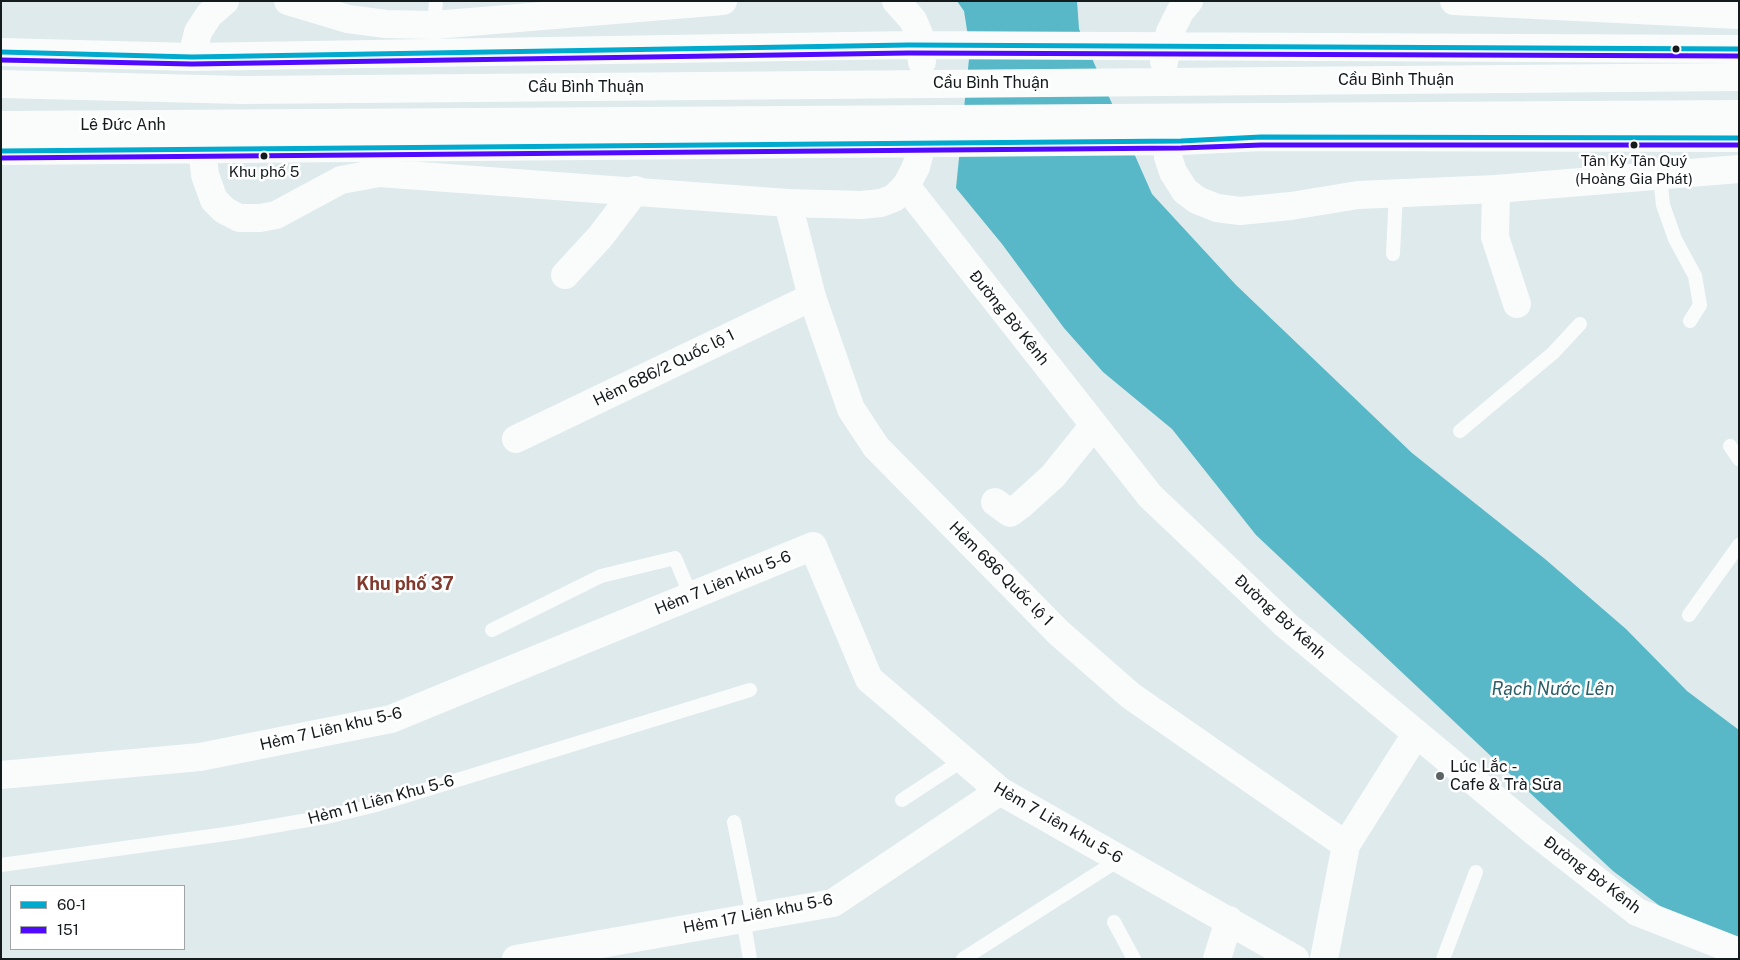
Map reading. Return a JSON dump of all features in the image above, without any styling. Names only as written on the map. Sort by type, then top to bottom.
[{"type":"main road","points":[[1,52],[192,57],[198,32],[208,16],[225,1]]},
{"type":"main road","points":[[288,1],[348,19],[386,24],[435,13],[723,1]]},
{"type":"main road","points":[[896,1],[913,20],[919,34],[922,50],[920,152],[916,167],[906,186],[894,198],[881,203],[862,205],[788,203],[636,190],[380,173],[341,180],[276,215],[260,218],[239,218],[224,210],[214,200],[205,175],[202,148],[419,148],[1181,140],[1260,137],[1739,138]]},
{"type":"main road","points":[[1189,1],[1180,12],[1170,32],[1163,70],[1168,158],[1173,172],[1185,191],[1197,200],[1217,208],[1240,211],[1396,192],[1496,189],[1739,170]]},
{"type":"main road","points":[[1454,1],[1662,7],[1739,15]]},
{"type":"main road","name":"Cầu Bình Thuận","points":[[192,57],[908,45],[1739,49]]},
{"type":"main road","name":"Cầu Bình Thuận","points":[[1,84],[243,90],[1739,77]]},
{"type":"main road","name":"Lê Đức Anh","points":[[1,125],[1739,114]]},
{"type":"main road","name":"Lê Đức Anh","points":[[1,150],[202,148]]},
{"type":"main road","name":"Đường Bờ Kênh","points":[[906,186],[1150,496],[1286,625],[1416,734],[1637,912],[1739,952]]},
{"type":"main road","points":[[1496,189],[1495,237],[1517,304]]},
{"type":"main road","points":[[565,275],[600,238],[636,190]]},
{"type":"main road","name":"Hẻm 686 Quốc lộ 1","points":[[788,203],[812,297],[852,409],[876,447],[1059,633],[1131,696],[1346,845]]},
{"type":"main road","name":"Hẻm 686/2 Quốc lộ 1","points":[[516,439],[812,297]]},
{"type":"main road","points":[[995,502],[1010,513],[1021,505],[1053,476],[1094,425]]},
{"type":"main road","name":"Hẻm 7 Liên khu 5-6","points":[[1,776],[200,757],[391,719],[813,546],[868,679],[1000,791],[1296,959]]},
{"type":"main road","points":[[1324,959],[1346,845],[1416,734]]},
{"type":"main road","name":"Hẻm 17 Liên khu 5-6","points":[[516,959],[834,903],[1000,791]]},
{"type":"main road","points":[[1217,959],[1229,920]]},
{"type":"lane","points":[[1660,176],[1663,205],[1675,239],[1695,276],[1700,305],[1690,321]]},
{"type":"lane","points":[[1393,254],[1396,192]]},
{"type":"lane","points":[[1460,431],[1552,353],[1580,324]]},
{"type":"lane","points":[[1730,446],[1739,459]]},
{"type":"lane","points":[[1688,616],[1739,545]]},
{"type":"lane","points":[[492,630],[601,576],[675,558],[691,596]]},
{"type":"lane","name":"Hẻm 11 Liên Khu 5-6","points":[[1,865],[233,833],[331,816],[750,690]]},
{"type":"lane","points":[[902,800],[963,760]]},
{"type":"lane","points":[[734,822],[748,917],[750,959]]},
{"type":"lane","points":[[963,959],[1120,859]]},
{"type":"lane","points":[[1444,959],[1476,872]]},
{"type":"lane","points":[[1114,922],[1134,959]]},
{"type":"water","name":"Rạch Nước Lên","points":[[957,1],[1077,1],[1079,29],[1152,194],[1236,285],[1412,453],[1545,559],[1626,629],[1687,691],[1739,730],[1739,941],[1672,915],[1613,871],[1256,535],[1172,429],[1103,372],[1064,328],[1002,244],[956,188],[970,49],[964,11]]},
{"type":"transit line","name":"60-1","points":[[1,52],[192,57],[908,45],[1739,49]]},
{"type":"transit line","name":"151","points":[[1,60],[192,64],[908,53],[1739,56]]},
{"type":"transit line","name":"60-1","points":[[1,151],[1181,141],[1261,137],[1739,138]]},
{"type":"transit line","name":"151","points":[[1,158],[1181,148],[1261,145],[1739,145]]},
{"type":"place","name":"Tân Kỳ Tân Quý (Hoàng Gia Phát)","points":[[1634,145]]},
{"type":"place","name":"Khu phố 5","points":[[264,156]]},
{"type":"place","name":"Lúc Lắc - Cafe & Trà Sữa","points":[[1440,776]]},
{"type":"district","name":"Khu phố 37","points":[[405,584]]}]
